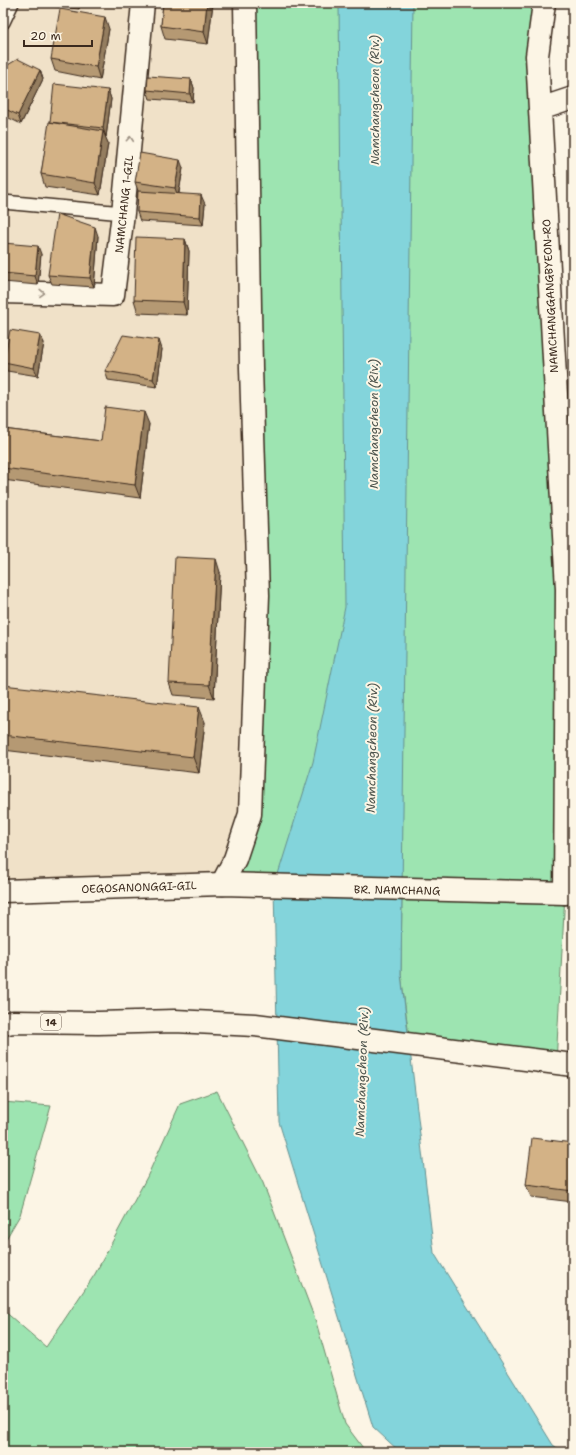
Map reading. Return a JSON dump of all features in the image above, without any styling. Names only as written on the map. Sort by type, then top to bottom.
[{"type":"street","name":"NAMCHANG 1-GIL","points":[[3,292],[113,295],[123,213],[144,3]]},
{"type":"street","points":[[222,884],[235,859],[250,814],[258,595],[251,368],[245,3]]},
{"type":"street","name":"NAMCHANGGANGBYEON-RO","points":[[544,3],[538,56],[540,109],[570,590]]},
{"type":"street","points":[[540,109],[573,98]]},
{"type":"street","points":[[569,894],[570,590]]},
{"type":"street","name":"OEGOSANONGGI-GIL","points":[[3,891],[222,884],[274,886]]},
{"type":"street","name":"BR. NAMCHANG","points":[[274,886],[569,894]]},
{"type":"street","name":"14","points":[[3,1024],[13,1022],[98,1023],[176,1021],[255,1025],[565,1064]]},
{"type":"lane","points":[[3,22],[12,3]]},
{"type":"lane","points":[[3,202],[123,213]]},
{"type":"shaded area","points":[[3,3],[245,3],[250,814],[222,884],[3,894]]},
{"type":"green space","points":[[245,3],[544,3],[567,589],[565,893],[556,1064],[410,1045],[401,974],[402,889],[222,884],[250,814]]},
{"type":"green space","points":[[217,1091],[263,1183],[316,1322],[345,1424],[366,1452],[3,1452],[3,1310],[46,1347],[95,1274],[147,1177],[180,1104]]},
{"type":"green space","points":[[3,1102],[51,1106],[20,1215],[3,1244]]},
{"type":"water","name":"Namchangcheon (Riv.)","points":[[339,3],[413,3],[401,974],[434,1253],[553,1445],[563,1452],[400,1452],[373,1427],[279,1122],[274,887],[313,762],[345,607]]},
{"type":"building","points":[[163,3],[207,3],[204,32],[161,26]]},
{"type":"building","points":[[60,9],[105,17],[96,67],[51,59]]},
{"type":"building","points":[[18,59],[40,70],[18,115],[3,108],[3,71],[6,66]]},
{"type":"building","points":[[148,76],[191,79],[190,94],[147,90]]},
{"type":"building","points":[[54,84],[108,90],[103,128],[50,122]]},
{"type":"building","points":[[49,122],[103,131],[95,183],[41,174]]},
{"type":"building","points":[[140,153],[180,160],[175,188],[135,182]]},
{"type":"building","points":[[138,191],[201,195],[200,217],[137,212]]},
{"type":"building","points":[[57,214],[95,227],[90,278],[48,275]]},
{"type":"building","points":[[136,237],[185,239],[183,302],[134,300]]},
{"type":"building","points":[[3,243],[38,246],[35,276],[3,273]]},
{"type":"building","points":[[10,330],[40,335],[34,368],[4,362]]},
{"type":"building","points":[[123,335],[159,340],[153,379],[105,371]]},
{"type":"building","points":[[105,407],[144,412],[135,485],[3,468],[3,429],[101,441]]},
{"type":"building","points":[[175,557],[216,559],[209,685],[169,683]]},
{"type":"building","points":[[3,685],[199,707],[193,757],[3,735]]},
{"type":"building","points":[[532,1138],[573,1143],[573,1191],[526,1185]]}]
